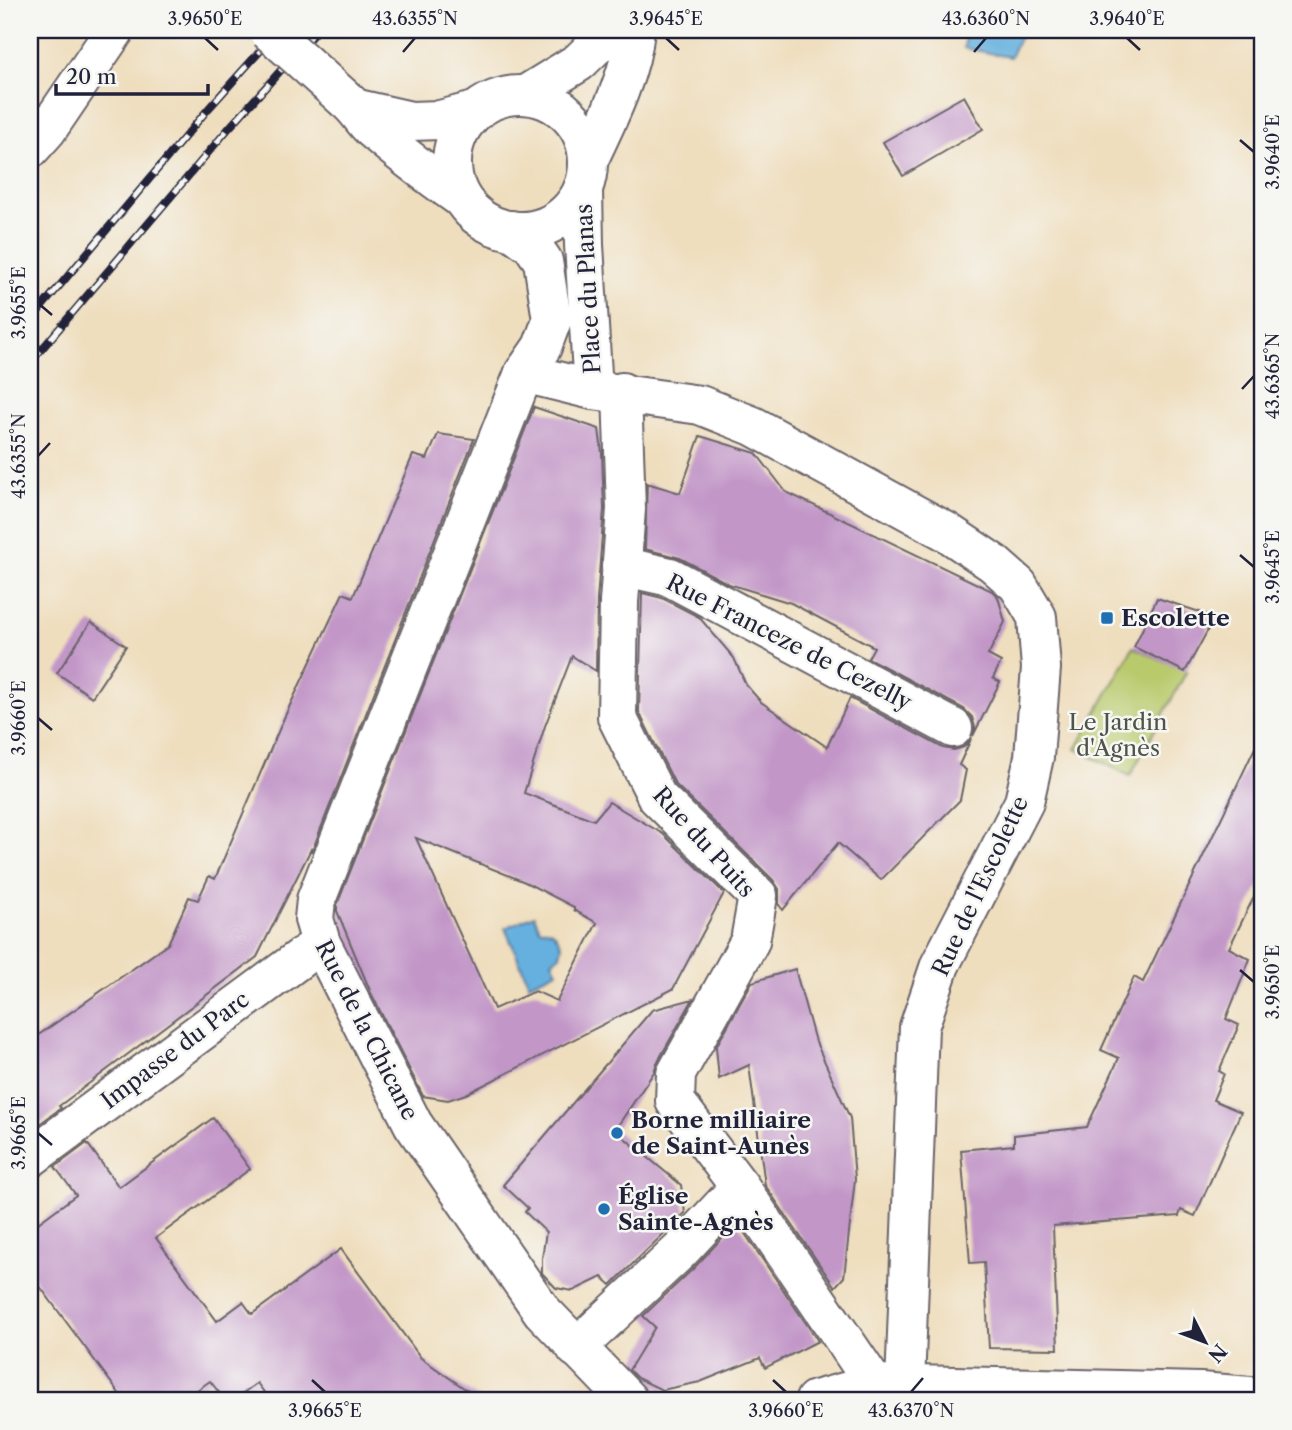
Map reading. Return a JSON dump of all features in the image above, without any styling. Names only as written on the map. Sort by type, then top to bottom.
[{"type":"street","points":[[30,149],[47,130],[115,30]]},
{"type":"street","points":[[268,30],[352,105],[366,123],[406,159],[461,198],[482,220],[496,227],[526,231],[555,222],[576,202],[612,111],[634,42],[635,30]]},
{"type":"street","points":[[527,94],[579,62],[612,30]]},
{"type":"street","points":[[352,105],[411,121],[440,120],[475,111],[499,97],[527,94],[543,98],[570,116],[580,129],[586,144],[586,175]]},
{"type":"street","points":[[461,198],[455,184],[452,153],[464,123],[475,111]]},
{"type":"street","name":"Place du Planas","points":[[511,230],[532,245],[543,261],[552,320],[542,348],[524,373],[608,391],[584,245],[586,175]]},
{"type":"street","name":"Rue de la Chicane","points":[[524,373],[316,900],[314,919],[321,943],[413,1124],[542,1311],[628,1400]]},
{"type":"street","name":"Rue du Puits","points":[[608,391],[626,509],[621,566],[617,717],[657,797],[758,896],[750,941],[676,1074],[675,1101],[890,1385]]},
{"type":"street","name":"Rue de l'Escolette","points":[[608,391],[700,405],[753,426],[947,532],[993,563],[1018,585],[1037,617],[1041,668],[1034,757],[1024,802],[940,965],[919,1027],[890,1385]]},
{"type":"street","name":"Rue Franceze de Cezelly","points":[[621,566],[670,577],[953,727]]},
{"type":"street","name":"Impasse du Parc","points":[[30,1158],[321,943]]},
{"type":"street","points":[[576,1348],[680,1251],[740,1187]]},
{"type":"street","points":[[816,1400],[890,1385],[1200,1392],[1262,1397]]},
{"type":"green space","name":"Le Jardin d'Agnès","points":[[1133,647],[1187,671],[1130,776],[1076,749]]},
{"type":"water","points":[[966,30],[1023,30],[1010,57],[964,48]]},
{"type":"water","points":[[534,915],[540,929],[552,931],[562,946],[560,955],[552,961],[557,971],[529,984],[505,928]]},
{"type":"building","points":[[964,96],[983,129],[903,176],[883,142]]},
{"type":"building","points":[[534,407],[599,429],[604,509],[597,600],[596,671],[572,656],[545,726],[524,793],[594,820],[609,802],[663,834],[724,893],[673,989],[466,1094],[448,1100],[423,1096],[371,993],[337,911],[337,905]],"holes":[[[416,838],[525,882],[574,907],[574,910],[597,923],[557,1001],[535,991],[494,1009]]]},
{"type":"building","points":[[438,434],[474,439],[312,851],[311,849],[257,957],[59,1106],[61,1108],[30,1131],[30,1041],[168,944],[189,897],[198,900],[209,876],[215,879],[284,718],[343,593],[353,597],[413,455],[427,459]]},
{"type":"building","points":[[700,436],[756,453],[786,492],[992,591],[998,597],[1005,622],[988,655],[1001,662],[993,678],[1000,682],[973,736],[975,727],[972,717],[964,709],[868,658],[874,647],[791,603],[729,584],[680,558],[645,549],[647,483],[680,493]]},
{"type":"building","points":[[642,593],[662,598],[699,617],[734,658],[746,685],[761,702],[827,747],[850,698],[943,748],[954,750],[964,747],[971,739],[959,765],[966,770],[960,800],[881,880],[838,843],[783,910],[779,905],[779,889],[773,880],[675,784],[639,712]]},
{"type":"building","points":[[1157,598],[1215,617],[1185,672],[1134,647]]},
{"type":"building","points":[[91,622],[126,646],[92,697],[57,673]]},
{"type":"building","points":[[1262,733],[1262,880],[1229,948],[1250,959],[1226,1019],[1239,1025],[1219,1071],[1224,1074],[1213,1100],[1241,1112],[1195,1216],[1181,1210],[1179,1216],[1053,1226],[1058,1349],[989,1348],[984,1262],[970,1263],[961,1150],[1014,1145],[1014,1135],[1087,1127],[1119,1058],[1101,1050],[1134,977],[1143,982]]},
{"type":"building","points":[[795,969],[814,1038],[850,1118],[855,1179],[844,1277],[835,1287],[765,1185],[749,1065],[719,1079],[716,1047],[752,982]]},
{"type":"building","name":"Église Sainte-Agnès","points":[[693,999],[654,1072],[615,1130],[681,1185],[685,1213],[611,1285],[602,1277],[573,1291],[556,1288],[542,1273],[546,1232],[525,1212],[528,1208],[503,1185],[652,1010]]},
{"type":"building","points":[[213,1118],[250,1169],[156,1238],[217,1321],[243,1302],[252,1314],[341,1249],[421,1358],[481,1400],[270,1400],[257,1383],[233,1400],[225,1400],[210,1381],[183,1400],[124,1400],[30,1273],[30,1229],[76,1195],[55,1167],[87,1143],[119,1187]]},
{"type":"building","points":[[737,1222],[818,1341],[765,1368],[760,1358],[700,1382],[662,1390],[637,1378],[629,1370],[655,1327],[643,1316],[695,1267]]},
{"type":"railway","points":[[30,321],[209,108],[279,30]]},
{"type":"railway","points":[[30,363],[229,128],[317,30]]},
{"type":"place","name":"Escolette","points":[[1107,618]]},
{"type":"place","name":"Borne milliaire de Saint-Aunès","points":[[617,1133]]},
{"type":"place","name":"Église Sainte-Agnès","points":[[604,1209]]}]
